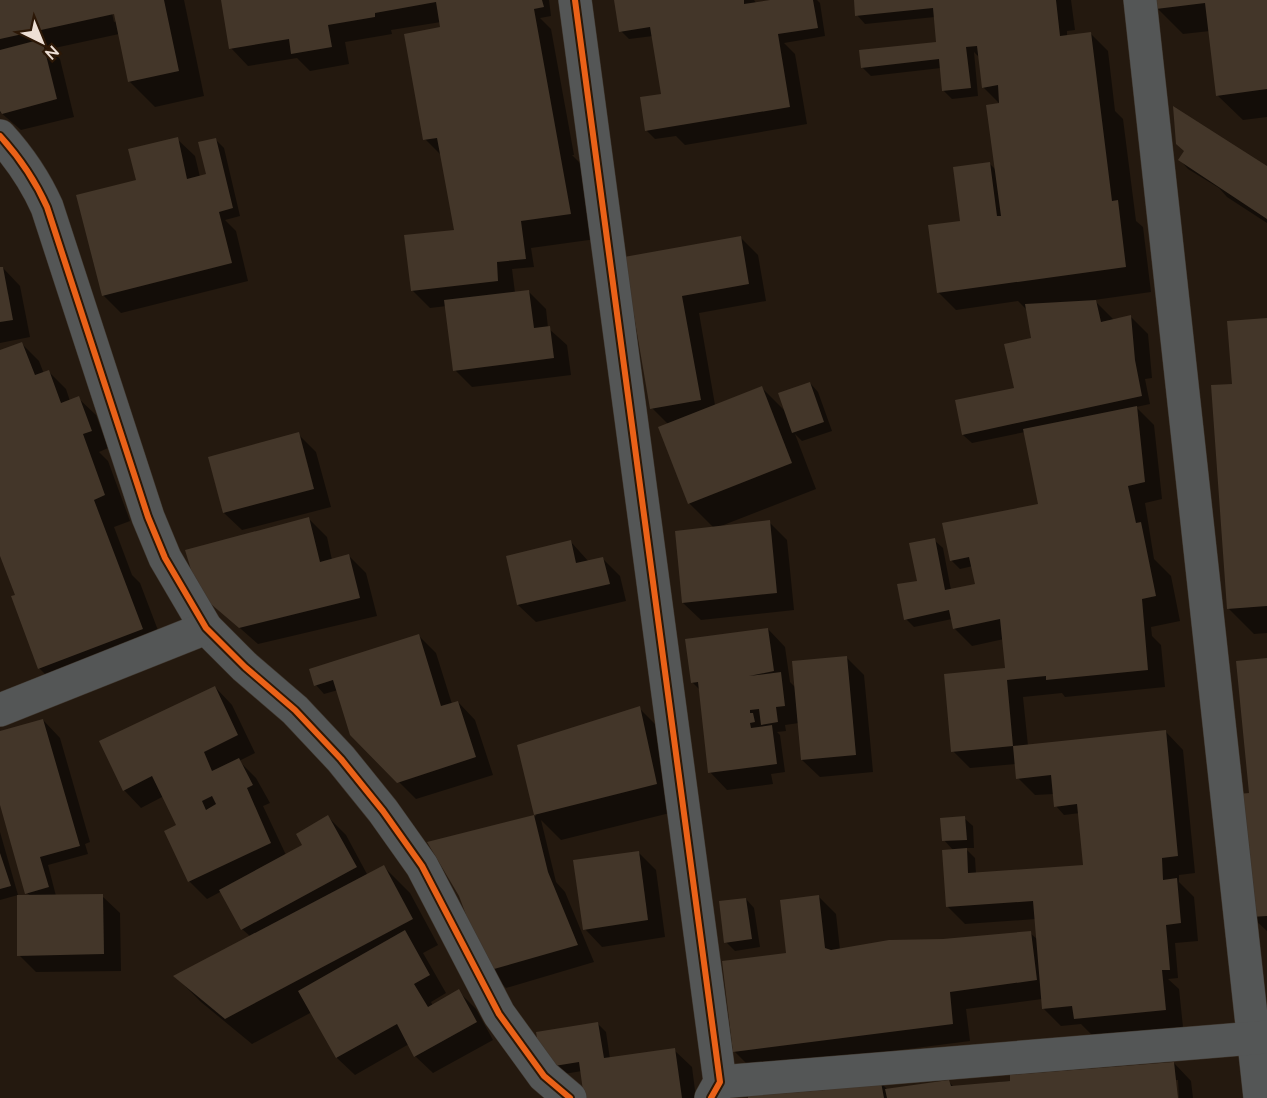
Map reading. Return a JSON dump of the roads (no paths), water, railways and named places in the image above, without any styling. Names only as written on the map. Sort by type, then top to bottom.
[{"type":"street","points":[[575,0],[715,1090],[1260,1038]]},
{"type":"street","points":[[1140,0],[1260,1038],[1260,1098]]},
{"type":"street","points":[[0,136],[34,180],[47,207],[148,517],[165,558],[206,628],[245,667],[295,710],[341,759],[383,811],[422,866],[499,1014],[544,1076],[570,1098]]},
{"type":"street","points":[[0,710],[206,628]]}]
